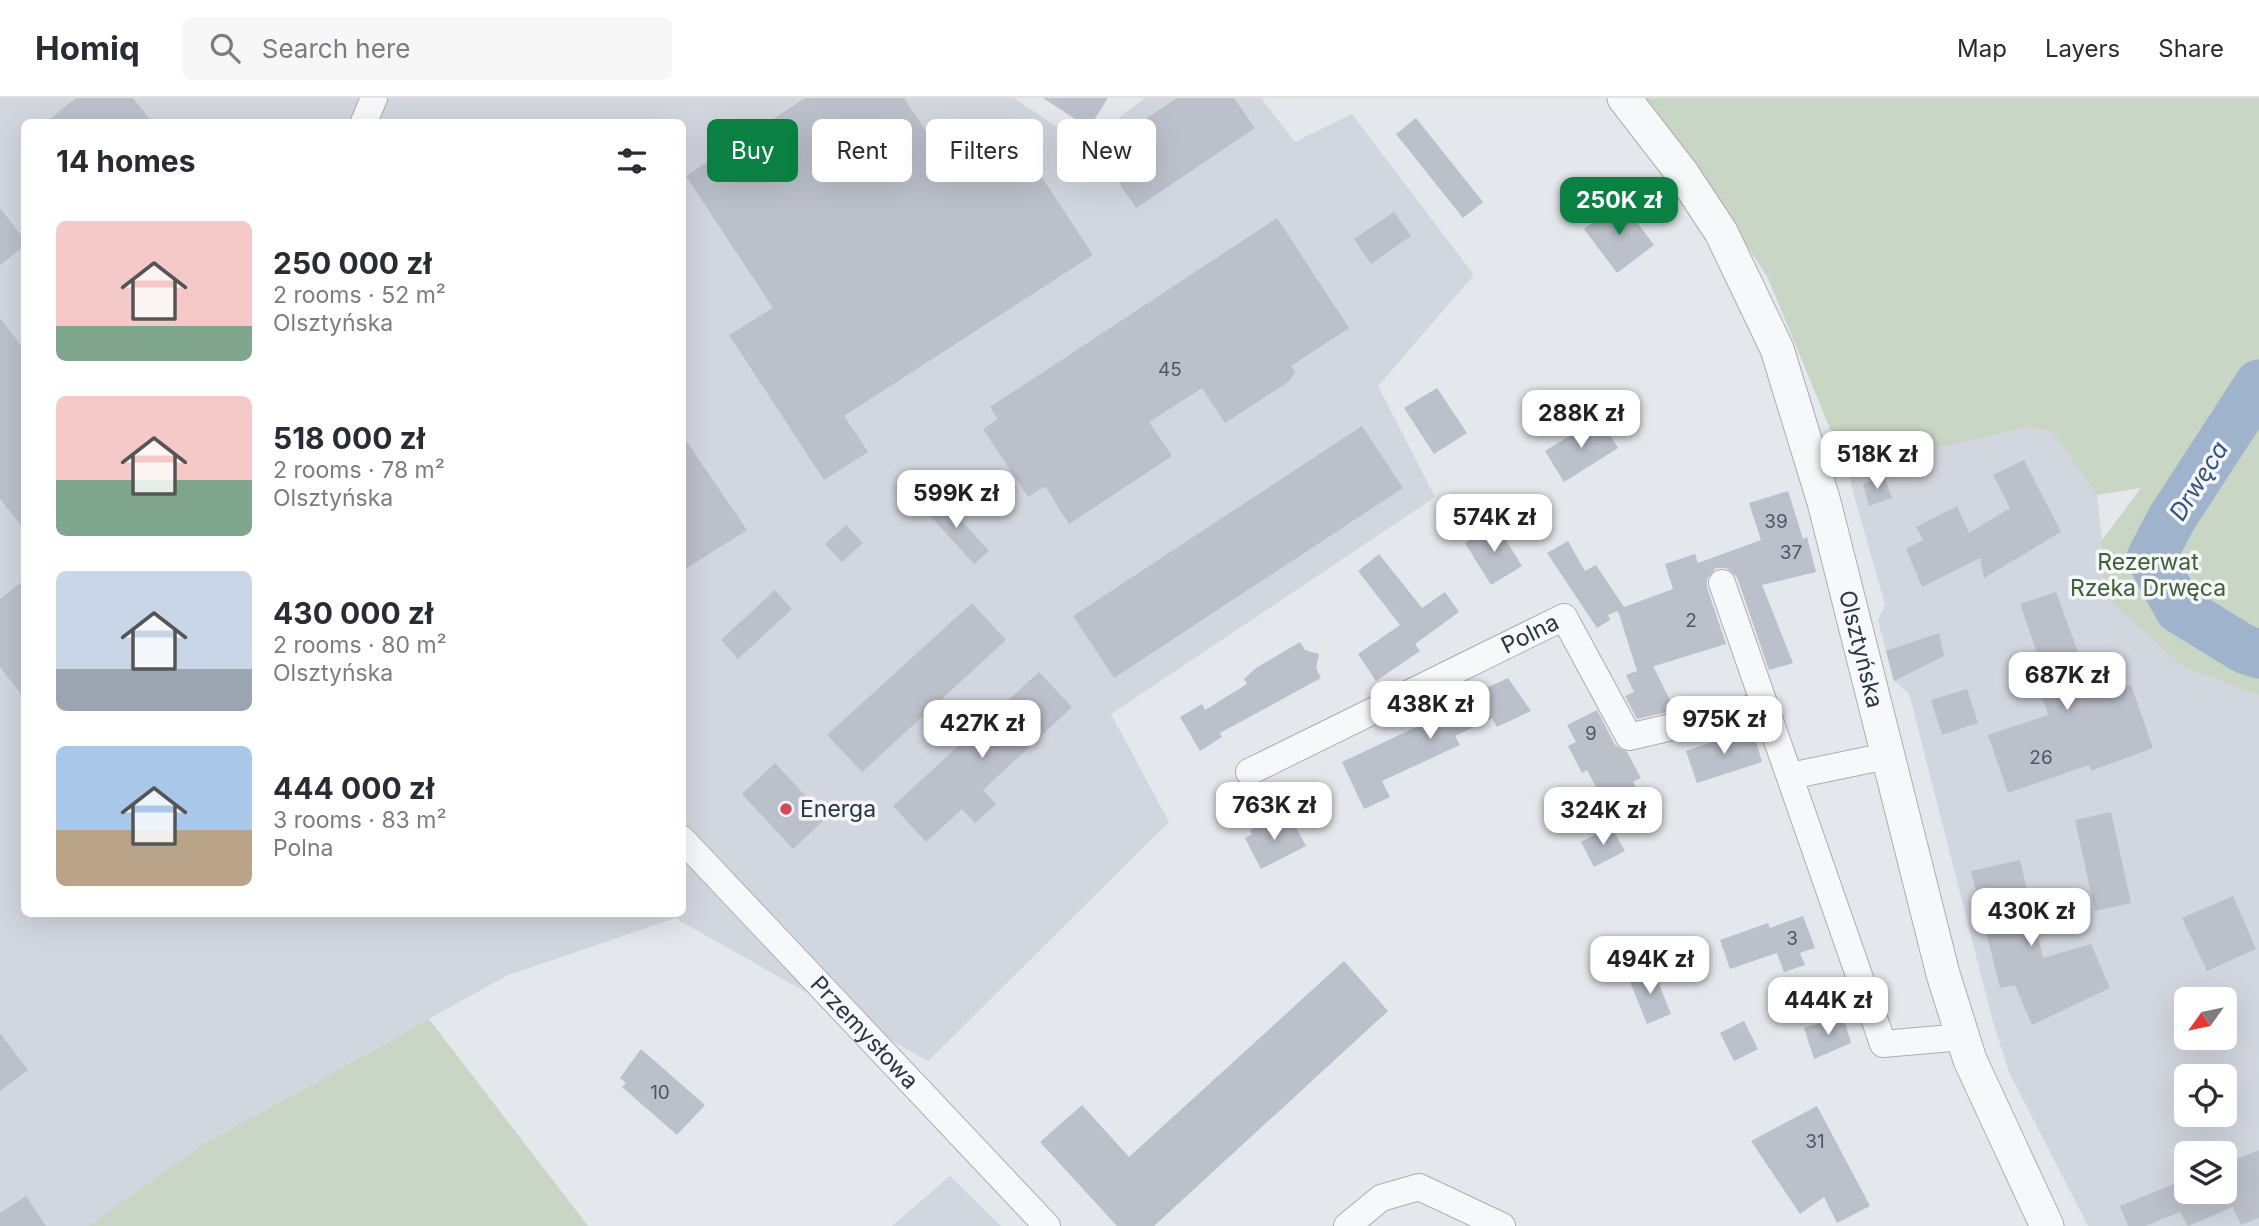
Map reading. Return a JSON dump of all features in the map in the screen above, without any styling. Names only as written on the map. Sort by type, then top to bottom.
[{"type":"street","points":[[365,119],[374,98]]},
{"type":"street","name":"Olsztyńska","points":[[1623,98],[1682,173],[1721,232],[1777,349],[1824,502],[1943,974],[1963,1037],[1991,1108],[2047,1226]]},
{"type":"street","points":[[1722,583],[1883,1044],[1963,1037]]},
{"type":"street","name":"Polna","points":[[1249,772],[1564,617],[1629,737],[1765,705]]},
{"type":"street","points":[[1790,776],[1887,756]]},
{"type":"street","name":"Przemysłowa","points":[[686,843],[1047,1226]]},
{"type":"street","points":[[1347,1226],[1381,1198],[1419,1187],[1502,1226]]},
{"type":"shaded area","points":[[0,98],[1014,98],[1057,127],[1057,182],[1156,182],[1156,119],[1118,119],[1145,98],[1261,98],[1295,142],[1352,114],[1474,275],[1378,386],[1435,497],[1111,714],[1169,822],[928,1061],[675,918],[506,976],[205,1143],[88,1226],[0,1226]]},
{"type":"shaded area","points":[[2028,427],[2052,432],[2097,495],[2102,540],[2100,550],[2184,666],[2259,695],[2259,1226],[2088,1226],[2009,1072],[1993,1022],[1909,693],[1894,681],[1878,620],[1885,605],[1847,470]]},
{"type":"shaded area","points":[[950,1176],[1001,1226],[892,1226]]},
{"type":"green space","name":"Rezerwat Rzeka Drwęca","points":[[1645,98],[2259,98],[2259,695],[2184,667],[2112,603],[2102,573],[2102,540],[2141,488],[2097,495],[2052,432],[2028,427],[1847,470],[1768,278],[1692,162]]},
{"type":"green space","points":[[429,1019],[588,1226],[88,1226],[205,1143]]},
{"type":"building","points":[[76,98],[133,98],[150,119],[50,119]]},
{"type":"building","points":[[805,98],[904,98],[926,131],[926,182],[1043,182],[1043,179],[1093,255],[844,416],[868,452],[824,480],[729,335],[773,308],[686,176],[707,162],[707,182],[798,182],[798,119],[773,119]]},
{"type":"building","points":[[1043,98],[1108,98],[1095,119],[1075,119]]},
{"type":"building","points":[[1177,98],[1234,98],[1255,128],[1136,208],[1119,182],[1156,182],[1156,119],[1146,119]]},
{"type":"building","points":[[1416,118],[1483,202],[1463,218],[1396,134]]},
{"type":"building","points":[[1621,201],[1654,245],[1617,273],[1584,229]]},
{"type":"building","points":[[0,208],[21,235],[21,248],[0,265]]},
{"type":"building","points":[[1394,212],[1411,236],[1371,264],[1354,239]]},
{"type":"building","points":[[1277,218],[1349,328],[1291,366],[1295,373],[1288,382],[1225,423],[1202,388],[1149,422],[1172,456],[1069,524],[1047,489],[1043,487],[1028,497],[983,429],[998,419],[990,407]]},
{"type":"building","points":[[0,318],[21,345],[21,525],[0,499]]},
{"type":"building","points":[[1437,388],[1467,433],[1434,454],[1404,408]]},
{"type":"building","points":[[1599,418],[1618,448],[1564,482],[1545,451]]},
{"type":"building","points":[[1362,426],[1403,488],[1114,678],[1073,616]]},
{"type":"building","points":[[686,441],[747,530],[686,568]]},
{"type":"building","points":[[2024,460],[2061,532],[1984,578],[1980,558],[1922,587],[1906,549],[1923,540],[1916,527],[1957,506],[1969,533],[2010,508],[1993,475]]},
{"type":"building","points":[[1884,476],[1892,498],[1869,506],[1863,484]]},
{"type":"building","points":[[1788,491],[1803,539],[1807,537],[1816,572],[1762,585],[1793,663],[1769,670],[1737,577],[1726,568],[1716,568],[1707,579],[1707,588],[1726,644],[1653,666],[1675,710],[1637,719],[1625,696],[1634,692],[1626,675],[1637,671],[1618,611],[1608,615],[1610,620],[1597,628],[1547,553],[1568,541],[1585,571],[1596,565],[1624,607],[1673,589],[1665,564],[1695,554],[1698,563],[1761,540],[1749,503]]},
{"type":"building","points":[[938,495],[989,551],[974,564],[923,508]]},
{"type":"building","points":[[1496,524],[1522,566],[1491,585],[1465,543]]},
{"type":"building","points":[[846,525],[863,543],[842,562],[825,544]]},
{"type":"building","points":[[1379,554],[1422,608],[1445,592],[1459,612],[1415,644],[1420,651],[1376,681],[1358,654],[1400,625],[1358,571]]},
{"type":"building","points":[[21,582],[21,694],[0,667],[0,599]]},
{"type":"building","points":[[775,590],[792,609],[738,659],[721,640]]},
{"type":"building","points":[[2056,592],[2095,698],[2131,685],[2153,748],[2091,771],[2089,765],[2008,793],[1988,735],[2048,715],[2035,676],[2044,673],[2020,604]]},
{"type":"building","points":[[972,603],[1006,640],[862,772],[827,735]]},
{"type":"building","points":[[1939,633],[1944,656],[1894,681],[1886,651]]},
{"type":"building","points":[[1300,642],[1305,650],[1319,654],[1316,668],[1321,678],[1220,733],[1222,737],[1200,751],[1180,717],[1202,704],[1205,710],[1247,684],[1244,679],[1256,668]]},
{"type":"building","points":[[1039,672],[1072,707],[983,790],[996,804],[975,823],[962,809],[926,842],[893,806]]},
{"type":"building","points":[[1508,678],[1531,711],[1497,727],[1492,718],[1455,736],[1460,745],[1382,781],[1390,797],[1364,809],[1342,762],[1482,696],[1480,691]]},
{"type":"building","points":[[1967,689],[1978,723],[1942,735],[1931,700]]},
{"type":"building","points":[[1597,710],[1615,745],[1627,752],[1641,778],[1633,782],[1641,797],[1610,813],[1587,770],[1582,773],[1568,746],[1576,742],[1567,725]]},
{"type":"building","points":[[1752,729],[1762,762],[1697,783],[1686,751]]},
{"type":"building","name":"Energa","points":[[775,763],[826,818],[793,849],[742,794]]},
{"type":"building","points":[[2111,812],[2131,903],[2095,911],[2075,820]]},
{"type":"building","points":[[1274,818],[1277,825],[1291,818],[1306,846],[1261,869],[1245,838],[1252,834],[1250,830]]},
{"type":"building","points":[[1611,826],[1625,851],[1594,867],[1581,842]]},
{"type":"building","points":[[2020,860],[2043,958],[2091,944],[2110,988],[2032,1025],[2015,985],[2000,988],[1971,871]]},
{"type":"building","points":[[2233,896],[2256,949],[2207,971],[2182,918]]},
{"type":"building","points":[[1803,916],[1815,948],[1800,953],[1805,965],[1784,972],[1777,953],[1730,969],[1720,940],[1768,923],[1770,928]]},
{"type":"building","points":[[1344,961],[1388,1011],[1154,1226],[1117,1226],[1040,1142],[1082,1105],[1129,1157]]},
{"type":"building","points":[[1652,967],[1671,1014],[1647,1024],[1628,977]]},
{"type":"building","points":[[1843,1016],[1851,1043],[1814,1059],[1804,1028]]},
{"type":"building","points":[[1744,1021],[1758,1049],[1734,1061],[1720,1033]]},
{"type":"building","points":[[0,1033],[28,1070],[0,1091]]},
{"type":"building","points":[[641,1049],[705,1105],[677,1135],[622,1087],[626,1083],[620,1078]]},
{"type":"building","points":[[1817,1106],[1870,1206],[1837,1223],[1824,1197],[1800,1214],[1751,1141]]},
{"type":"building","points":[[2259,1150],[2259,1218],[2241,1225],[2233,1207],[2188,1226],[2180,1212],[2145,1226],[2128,1226],[2120,1206],[2174,1184],[2174,1204],[2237,1204],[2237,1159]]},
{"type":"building","points":[[26,1196],[46,1226],[0,1226],[0,1213]]},
{"type":"waterway","name":"Drwęca","points":[[2259,384],[2172,518],[2151,558],[2179,609],[2244,649],[2259,654]]},
{"type":"place","name":"Energa","points":[[786,809]]}]
